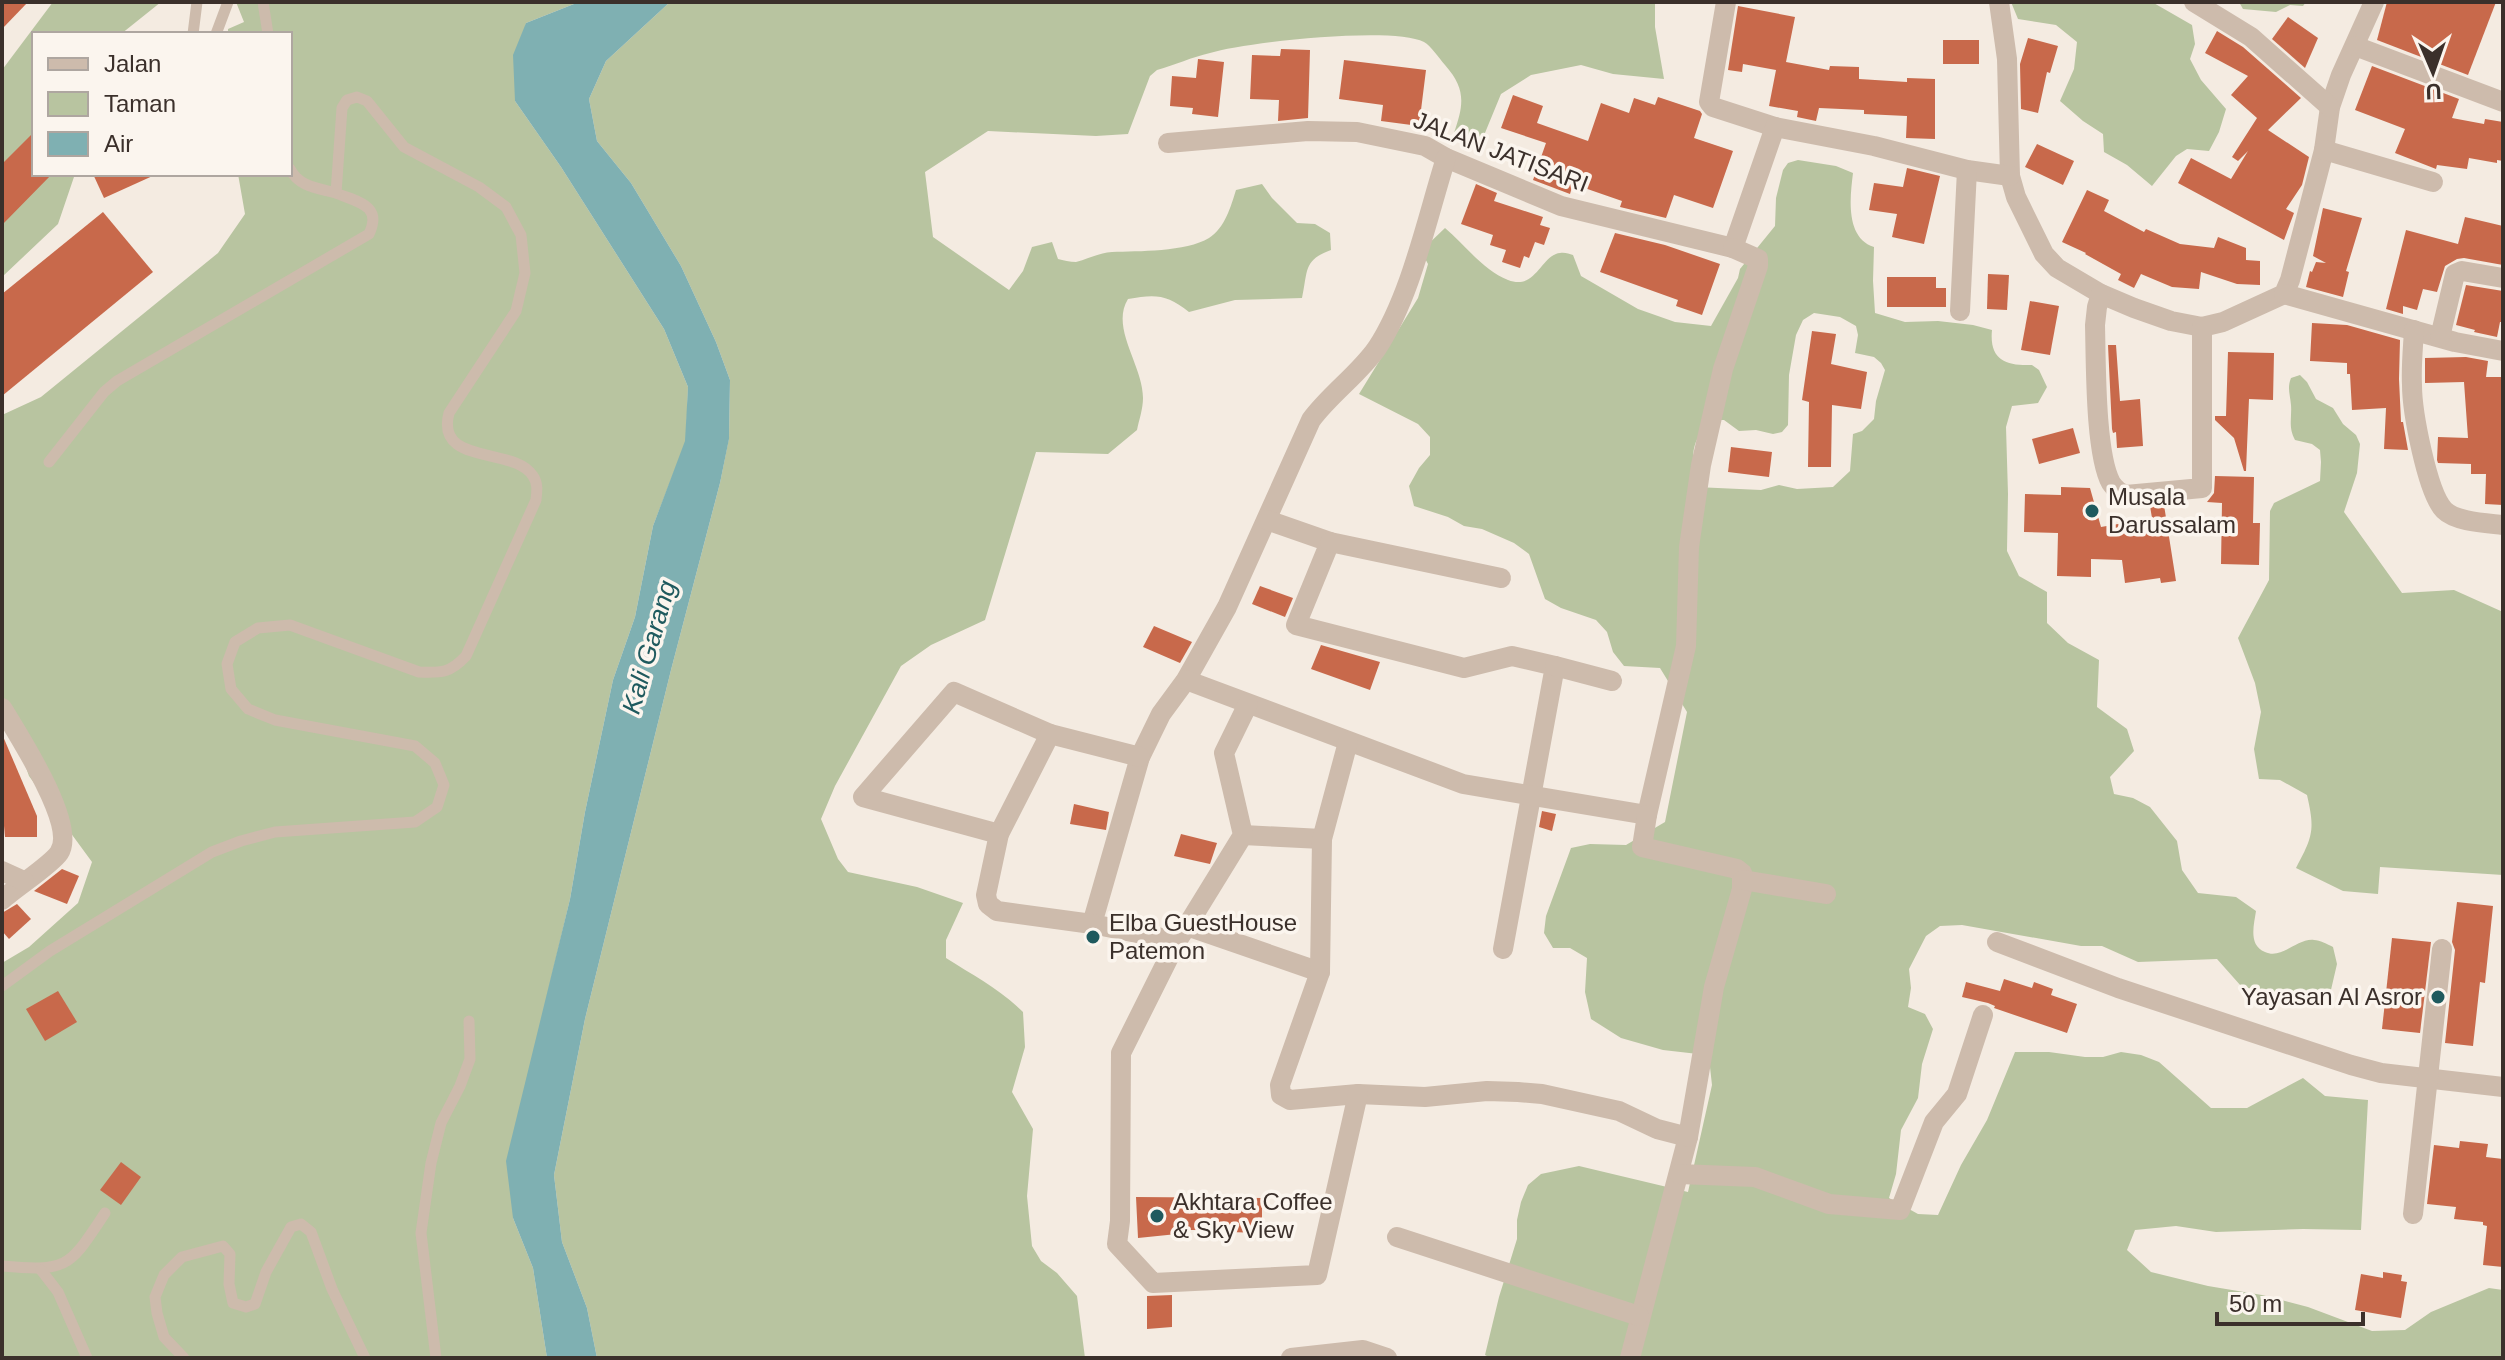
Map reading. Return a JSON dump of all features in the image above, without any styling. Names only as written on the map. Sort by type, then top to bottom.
[{"type":"street","points":[[1726,2],[1709,102],[1713,107],[1775,127],[1874,146],[1967,170],[2010,176]]},
{"type":"street","points":[[1999,2],[2007,59],[2010,176],[2016,197],[2044,254],[2057,268],[2101,294],[2171,321],[2202,327],[2223,322],[2284,294],[2503,351]]},
{"type":"street","points":[[2002,23],[2013,2]]},
{"type":"street","points":[[2194,2],[2251,37],[2330,107]]},
{"type":"street","points":[[2284,294],[2324,150],[2330,107],[2374,2]]},
{"type":"street","points":[[2355,46],[2503,102]]},
{"type":"street","points":[[1630,1358],[1688,1137],[1714,987],[1742,889],[1742,873],[1737,869],[1642,847],[1686,646],[1689,547],[1701,465],[1723,369],[1758,266],[1755,255],[1733,248],[1775,127]]},
{"type":"street","name":"JALAN JATISARI","points":[[1168,143],[1308,131],[1357,132],[1425,146],[1446,158],[1561,206],[1733,248]]},
{"type":"street","points":[[2324,150],[2433,182]]},
{"type":"street","points":[[1092,924],[1140,757],[1161,714],[1186,680],[1227,607],[1311,420],[1322,404],[1375,351],[1397,313],[1446,158]]},
{"type":"street","points":[[1960,311],[1967,170]]},
{"type":"street","points":[[2440,337],[2455,274],[2462,271],[2503,278]]},
{"type":"street","points":[[2101,294],[2095,325],[2103,457],[2111,483],[2120,493],[2133,496],[2202,488],[2202,327]]},
{"type":"street","points":[[2414,330],[2414,409],[2429,477],[2443,509],[2454,516],[2503,525]]},
{"type":"street","points":[[1267,520],[1330,542],[1501,578]]},
{"type":"street","points":[[1330,542],[1296,625],[1464,668],[1512,656],[1612,681]]},
{"type":"street","points":[[1503,949],[1555,666]]},
{"type":"street","points":[[1186,680],[1463,784],[1647,815]]},
{"type":"street","points":[[999,834],[863,797],[954,692],[1050,734],[1140,757]]},
{"type":"street","points":[[1248,704],[1224,753],[1243,835],[1182,934],[1121,1053],[1120,1221],[1117,1244],[1153,1283],[1317,1275],[1358,1094]]},
{"type":"street","points":[[2,708],[50,794],[63,843],[57,855],[2,900]]},
{"type":"street","points":[[1050,734],[999,834],[986,895],[988,904],[997,911],[1182,934],[1320,972]]},
{"type":"street","points":[[1348,742],[1322,839],[1320,972],[1280,1085],[1281,1095],[1290,1100],[1358,1094],[1425,1097],[1487,1091],[1542,1094],[1619,1111],[1657,1129],[1688,1137]]},
{"type":"street","points":[[1243,835],[1322,839]]},
{"type":"street","points":[[2,871],[24,881]]},
{"type":"street","points":[[1743,880],[1826,894]]},
{"type":"street","points":[[1997,942],[2118,988],[2276,1042],[2381,1073],[2503,1087]]},
{"type":"street","points":[[2413,1214],[2442,949]]},
{"type":"street","points":[[1679,1174],[1755,1177],[1829,1204],[1900,1210],[1934,1122],[1957,1094],[1983,1015]]},
{"type":"street","points":[[1397,1237],[1639,1316]]},
{"type":"street","points":[[1291,1358],[1363,1350],[1387,1358]]},
{"type":"lane","points":[[193,32],[197,2]]},
{"type":"lane","points":[[217,32],[228,2]]},
{"type":"lane","points":[[263,2],[268,32]]},
{"type":"lane","points":[[2,986],[50,951],[212,852],[275,832],[415,822],[437,807],[444,785],[435,763],[415,746],[275,720],[248,709],[231,689],[227,664],[235,642],[258,628],[290,625],[419,672],[439,673],[454,668],[466,656],[536,500],[537,485],[532,474],[522,466],[459,446],[448,435],[449,413],[516,311],[525,273],[521,235],[506,207],[479,187],[404,147],[367,101],[357,97],[347,100],[342,108],[336,193]]},
{"type":"lane","points":[[49,462],[104,392],[117,381],[369,234],[375,222],[373,212],[366,206],[336,193],[307,186],[292,173]]},
{"type":"lane","points":[[436,1358],[421,1233],[431,1163],[441,1123],[470,1059],[469,1021]]},
{"type":"lane","points":[[2,1266],[41,1270],[64,1264],[80,1250],[105,1213]]},
{"type":"lane","points":[[184,1358],[164,1337],[157,1313],[155,1297],[164,1275],[182,1257],[223,1246],[230,1254],[229,1284],[233,1303],[246,1307],[255,1304],[280,1245],[291,1227],[301,1224],[311,1232],[342,1313],[365,1358]]},
{"type":"lane","points":[[41,1270],[58,1292],[87,1358]]},
{"type":"green space","points":[[53,2],[161,2],[124,32],[32,32],[32,176],[74,176],[58,224],[2,277],[2,70]]},
{"type":"green space","points":[[236,2],[579,2],[526,23],[515,101],[561,167],[664,329],[688,387],[686,441],[653,526],[635,617],[613,680],[570,899],[535,1047],[513,1218],[533,1268],[547,1358],[2,1358],[2,963],[29,947],[78,903],[92,862],[29,776],[10,721],[2,719],[2,415],[41,397],[218,253],[245,214],[238,176],[292,176],[292,32],[228,32],[228,29],[244,22]]},
{"type":"green space","points":[[670,2],[1655,2],[1655,27],[1664,79],[1613,74],[1581,65],[1531,75],[1501,94],[1480,145],[1464,144],[1454,133],[1460,114],[1460,89],[1452,74],[1427,44],[1407,37],[1383,35],[1319,37],[1228,49],[1157,70],[1150,76],[1128,134],[1096,136],[988,131],[925,172],[933,237],[1009,290],[1023,271],[1032,247],[1052,242],[1058,259],[1076,262],[1107,253],[1162,250],[1199,243],[1219,229],[1236,190],[1262,184],[1297,223],[1315,224],[1330,233],[1331,250],[1311,262],[1302,298],[1235,300],[1189,312],[1160,297],[1128,299],[1123,310],[1123,322],[1143,398],[1137,430],[1108,454],[1036,452],[985,620],[931,645],[901,666],[835,786],[821,819],[838,859],[848,872],[917,887],[963,903],[946,940],[946,958],[996,990],[1023,1012],[1025,1047],[1012,1092],[1033,1129],[1027,1196],[1032,1246],[1041,1261],[1057,1273],[1077,1296],[1085,1358],[597,1358],[587,1308],[562,1242],[554,1175],[585,1019],[729,438],[730,380],[716,342],[681,266],[631,183],[597,141],[589,99],[606,61]]},
{"type":"green space","points":[[2011,2],[2152,2],[2192,25],[2195,44],[2190,59],[2201,80],[2226,109],[2209,151],[2187,149],[2176,156],[2152,186],[2127,165],[2104,152],[2103,134],[2060,101],[2074,69],[2077,42],[2056,25],[2018,19]]},
{"type":"green space","points":[[2239,2],[2306,2],[2303,6],[2290,5],[2276,12],[2243,9]]},
{"type":"green space","points":[[1798,160],[1836,166],[1853,173],[1851,205],[1854,226],[1858,235],[1874,247],[1875,313],[1905,322],[1938,321],[1992,330],[1996,355],[2007,362],[2032,365],[2039,370],[2047,387],[2038,403],[2012,406],[2006,427],[2007,551],[2019,576],[2047,592],[2047,623],[2068,643],[2099,660],[2097,707],[2127,729],[2134,751],[2110,777],[2114,794],[2133,798],[2150,807],[2177,841],[2182,870],[2198,893],[2236,897],[2256,911],[2253,934],[2260,949],[2271,954],[2316,940],[2333,947],[2337,964],[2327,1007],[2296,994],[2241,986],[2217,959],[2138,962],[2102,946],[2081,946],[1962,925],[1940,926],[1926,936],[1909,969],[1911,988],[1908,1007],[1925,1014],[1933,1029],[1922,1064],[1918,1098],[1901,1130],[1896,1174],[1889,1198],[1918,1214],[1938,1215],[1961,1165],[1987,1120],[2015,1052],[2049,1052],[2085,1057],[2103,1057],[2121,1052],[2141,1055],[2159,1062],[2211,1108],[2247,1108],[2303,1078],[2325,1096],[2368,1100],[2361,1230],[2216,1232],[2176,1226],[2135,1230],[2127,1250],[2151,1272],[2308,1307],[2372,1331],[2405,1330],[2431,1312],[2489,1288],[2503,1290],[2503,1358],[1491,1358],[1485,1355],[1517,1239],[1521,1202],[1528,1185],[1541,1174],[1579,1166],[1688,1192],[1712,1085],[1710,1067],[1698,1054],[1663,1050],[1621,1038],[1591,1019],[1585,992],[1587,958],[1570,948],[1553,948],[1544,933],[1546,916],[1571,848],[1590,844],[1626,845],[1665,822],[1687,712],[1660,668],[1624,666],[1613,652],[1607,632],[1596,620],[1545,599],[1529,554],[1514,543],[1482,529],[1464,526],[1448,517],[1414,506],[1409,486],[1430,455],[1430,437],[1418,424],[1359,394],[1418,298],[1428,264],[1421,251],[1445,228],[1482,264],[1508,280],[1525,281],[1553,255],[1567,253],[1573,255],[1581,276],[1638,309],[1675,322],[1711,326],[1740,269],[1775,226],[1776,198],[1783,170],[1788,163]],"holes":[[[1814,313],[1840,317],[1856,326],[1855,353],[1874,357],[1885,370],[1874,419],[1862,431],[1853,434],[1850,471],[1833,487],[1797,489],[1779,485],[1761,490],[1696,487],[1694,450],[1700,435],[1715,420],[1724,420],[1739,431],[1782,432],[1788,425],[1789,375],[1796,335],[1803,320]]]},
{"type":"green space","points":[[2300,375],[2316,399],[2333,408],[2343,424],[2356,435],[2360,444],[2357,473],[2344,512],[2402,593],[2454,590],[2503,612],[2503,875],[2380,867],[2378,894],[2343,891],[2296,868],[2311,833],[2307,795],[2280,780],[2259,779],[2254,749],[2261,712],[2255,683],[2238,638],[2269,580],[2270,511],[2274,503],[2320,481],[2320,450],[2312,444],[2295,440],[2292,431],[2289,385],[2291,378]]},
{"type":"water","name":"Kali Garang","points":[[579,2],[670,2],[606,61],[589,99],[597,141],[631,183],[681,266],[716,342],[730,380],[729,439],[585,1019],[554,1175],[562,1242],[587,1308],[597,1358],[547,1358],[533,1268],[513,1218],[506,1161],[570,899],[613,680],[635,617],[653,526],[685,441],[688,387],[664,329],[561,167],[515,101],[513,55],[526,23]]},
{"type":"building","points":[[2,2],[28,2],[2,29]]},
{"type":"building","points":[[2387,2],[2496,2],[2468,75],[2377,40]]},
{"type":"building","points":[[1738,6],[1795,17],[1786,62],[1829,70],[1830,66],[1859,67],[1859,79],[1907,82],[1907,78],[1935,79],[1935,139],[1906,138],[1907,116],[1819,108],[1816,121],[1797,117],[1798,111],[1769,106],[1776,70],[1743,64],[1742,72],[1728,70]]},
{"type":"building","points":[[2288,17],[2318,38],[2305,68],[2272,39]]},
{"type":"building","points":[[2217,31],[2243,47],[2301,98],[2268,130],[2309,157],[2302,185],[2286,209],[2294,213],[2284,240],[2178,183],[2191,158],[2231,179],[2248,151],[2238,161],[2232,157],[2257,118],[2231,95],[2248,76],[2205,53]]},
{"type":"building","points":[[2028,38],[2058,46],[2050,73],[2047,72],[2038,113],[2021,109],[2020,64]]},
{"type":"building","points":[[1943,40],[1979,40],[1979,64],[1943,64]]},
{"type":"building","points":[[1281,49],[1310,50],[1308,118],[1278,121],[1279,100],[1250,99],[1252,55],[1280,56]]},
{"type":"building","points":[[1198,59],[1224,62],[1218,117],[1192,114],[1193,108],[1170,106],[1172,76],[1196,78]]},
{"type":"building","points":[[1344,60],[1426,70],[1419,126],[1381,121],[1383,105],[1339,99]]},
{"type":"building","points":[[2372,66],[2459,99],[2452,118],[2484,124],[2485,119],[2503,122],[2503,161],[2497,160],[2497,163],[2469,158],[2467,169],[2437,165],[2436,169],[2395,153],[2405,129],[2355,110]]},
{"type":"building","points":[[1513,95],[1543,106],[1537,123],[1588,141],[1601,103],[1629,113],[1634,98],[1655,105],[1658,97],[1700,111],[1702,114],[1694,138],[1733,151],[1713,208],[1674,195],[1666,218],[1620,207],[1622,201],[1573,184],[1570,194],[1533,180],[1546,143],[1501,128]]},
{"type":"building","points":[[32,134],[32,176],[50,176],[2,225],[2,164]]},
{"type":"building","points":[[2037,144],[2074,161],[2063,185],[2025,167]]},
{"type":"building","points":[[1907,168],[1940,176],[1924,244],[1892,237],[1897,214],[1869,210],[1874,183],[1903,187]]},
{"type":"building","points":[[94,176],[153,176],[104,198]]},
{"type":"building","points":[[1476,184],[1497,193],[1494,201],[1543,217],[1540,225],[1550,228],[1544,245],[1535,242],[1529,258],[1524,256],[1520,268],[1502,262],[1506,250],[1490,245],[1493,235],[1461,224]]},
{"type":"building","points":[[2087,190],[2109,200],[2104,211],[2144,232],[2146,229],[2180,244],[2214,248],[2218,237],[2246,248],[2246,260],[2260,261],[2260,285],[2237,284],[2201,272],[2199,289],[2172,287],[2141,274],[2134,288],[2118,280],[2121,274],[2062,242]]},
{"type":"building","points":[[2323,208],[2362,218],[2346,271],[2349,272],[2343,297],[2306,287],[2316,262],[2326,263],[2313,256]]},
{"type":"building","points":[[103,212],[153,272],[2,396],[2,294]]},
{"type":"building","points":[[2465,217],[2503,226],[2503,265],[2457,259],[2445,266],[2437,292],[2423,289],[2417,310],[2403,306],[2403,314],[2386,309],[2406,230],[2458,244]]},
{"type":"building","points":[[1615,233],[1665,245],[1720,264],[1702,315],[1676,306],[1678,300],[1600,272]]},
{"type":"building","points":[[1988,274],[2009,275],[2007,310],[1987,309]]},
{"type":"building","points":[[1887,277],[1936,277],[1936,288],[1946,288],[1946,307],[1887,307]]},
{"type":"building","points":[[2466,285],[2503,291],[2503,322],[2500,322],[2497,337],[2456,325]]},
{"type":"building","points":[[2030,301],[2059,306],[2050,355],[2021,350]]},
{"type":"building","points":[[2312,323],[2347,325],[2400,340],[2401,422],[2408,450],[2384,449],[2386,408],[2352,410],[2347,363],[2310,361]]},
{"type":"building","points":[[1812,331],[1836,334],[1831,364],[1867,372],[1861,409],[1832,405],[1831,467],[1808,467],[1809,402],[1802,400]]},
{"type":"building","points":[[2108,345],[2116,345],[2120,401],[2140,399],[2143,446],[2117,448],[2116,432],[2113,433],[2112,429]]},
{"type":"building","points":[[2228,352],[2274,353],[2273,400],[2249,399],[2246,471],[2234,438],[2215,420],[2215,416],[2226,416]]},
{"type":"building","points":[[2466,357],[2488,361],[2486,377],[2503,377],[2503,505],[2485,504],[2486,474],[2471,474],[2471,464],[2438,463],[2437,460],[2438,437],[2468,438],[2464,382],[2425,383],[2425,358]]},
{"type":"building","points":[[2073,428],[2080,453],[2039,464],[2032,439]]},
{"type":"building","points":[[1731,447],[1772,452],[1769,477],[1728,472]]},
{"type":"building","points":[[2215,476],[2254,477],[2253,523],[2260,523],[2259,565],[2221,564],[2222,503],[2207,502],[2214,493]]},
{"type":"building","points":[[2061,487],[2090,488],[2101,527],[2152,518],[2150,506],[2164,505],[2176,581],[2161,583],[2160,578],[2125,583],[2122,560],[2091,559],[2091,577],[2057,576],[2058,533],[2024,532],[2025,494],[2061,495]]},
{"type":"building","points":[[1260,586],[1293,598],[1285,617],[1252,604]]},
{"type":"building","points":[[1154,626],[1192,642],[1180,663],[1143,647]]},
{"type":"building","points":[[1321,645],[1380,662],[1370,690],[1311,669]]},
{"type":"building","points":[[2,734],[37,816],[37,837],[5,837]]},
{"type":"building","points":[[1074,804],[1109,812],[1106,830],[1070,824]]},
{"type":"building","points":[[1542,811],[1556,814],[1552,831],[1539,827]]},
{"type":"building","points":[[1181,834],[1217,843],[1210,864],[1174,856]]},
{"type":"building","points":[[62,869],[79,876],[67,904],[34,891]]},
{"type":"building","points":[[2457,902],[2493,906],[2485,983],[2480,982],[2473,1046],[2445,1043]]},
{"type":"building","points":[[17,904],[31,919],[9,939],[2,931],[2,913]]},
{"type":"building","points":[[2392,938],[2431,942],[2420,1033],[2382,1029]]},
{"type":"building","points":[[2004,979],[2032,988],[2034,982],[2053,989],[2051,995],[2077,1004],[2067,1033],[1994,1008],[1988,1003],[1962,997],[1966,982],[2000,991]]},
{"type":"building","points":[[58,991],[77,1022],[45,1041],[26,1009]]},
{"type":"building","points":[[2460,1141],[2488,1144],[2486,1157],[2503,1159],[2503,1267],[2483,1265],[2487,1226],[2483,1222],[2454,1219],[2456,1207],[2427,1204],[2434,1145],[2459,1148]]},
{"type":"building","points":[[121,1162],[141,1177],[121,1205],[100,1190]]},
{"type":"building","points":[[1136,1197],[1262,1198],[1262,1233],[1177,1230],[1177,1234],[1138,1238]]},
{"type":"building","points":[[2383,1272],[2402,1275],[2401,1281],[2407,1282],[2401,1318],[2355,1310],[2361,1274],[2383,1278]]},
{"type":"building","points":[[1172,1295],[1172,1327],[1147,1329],[1147,1296]]},
{"type":"place","name":"Musala Darussalam","points":[[2092,511]]},
{"type":"place","name":"Elba GuestHouse Patemon","points":[[1093,937]]},
{"type":"place","name":"Yayasan Al Asror","points":[[2438,997]]},
{"type":"place","name":"Akhtara Coffee & Sky View","points":[[1157,1216]]}]
